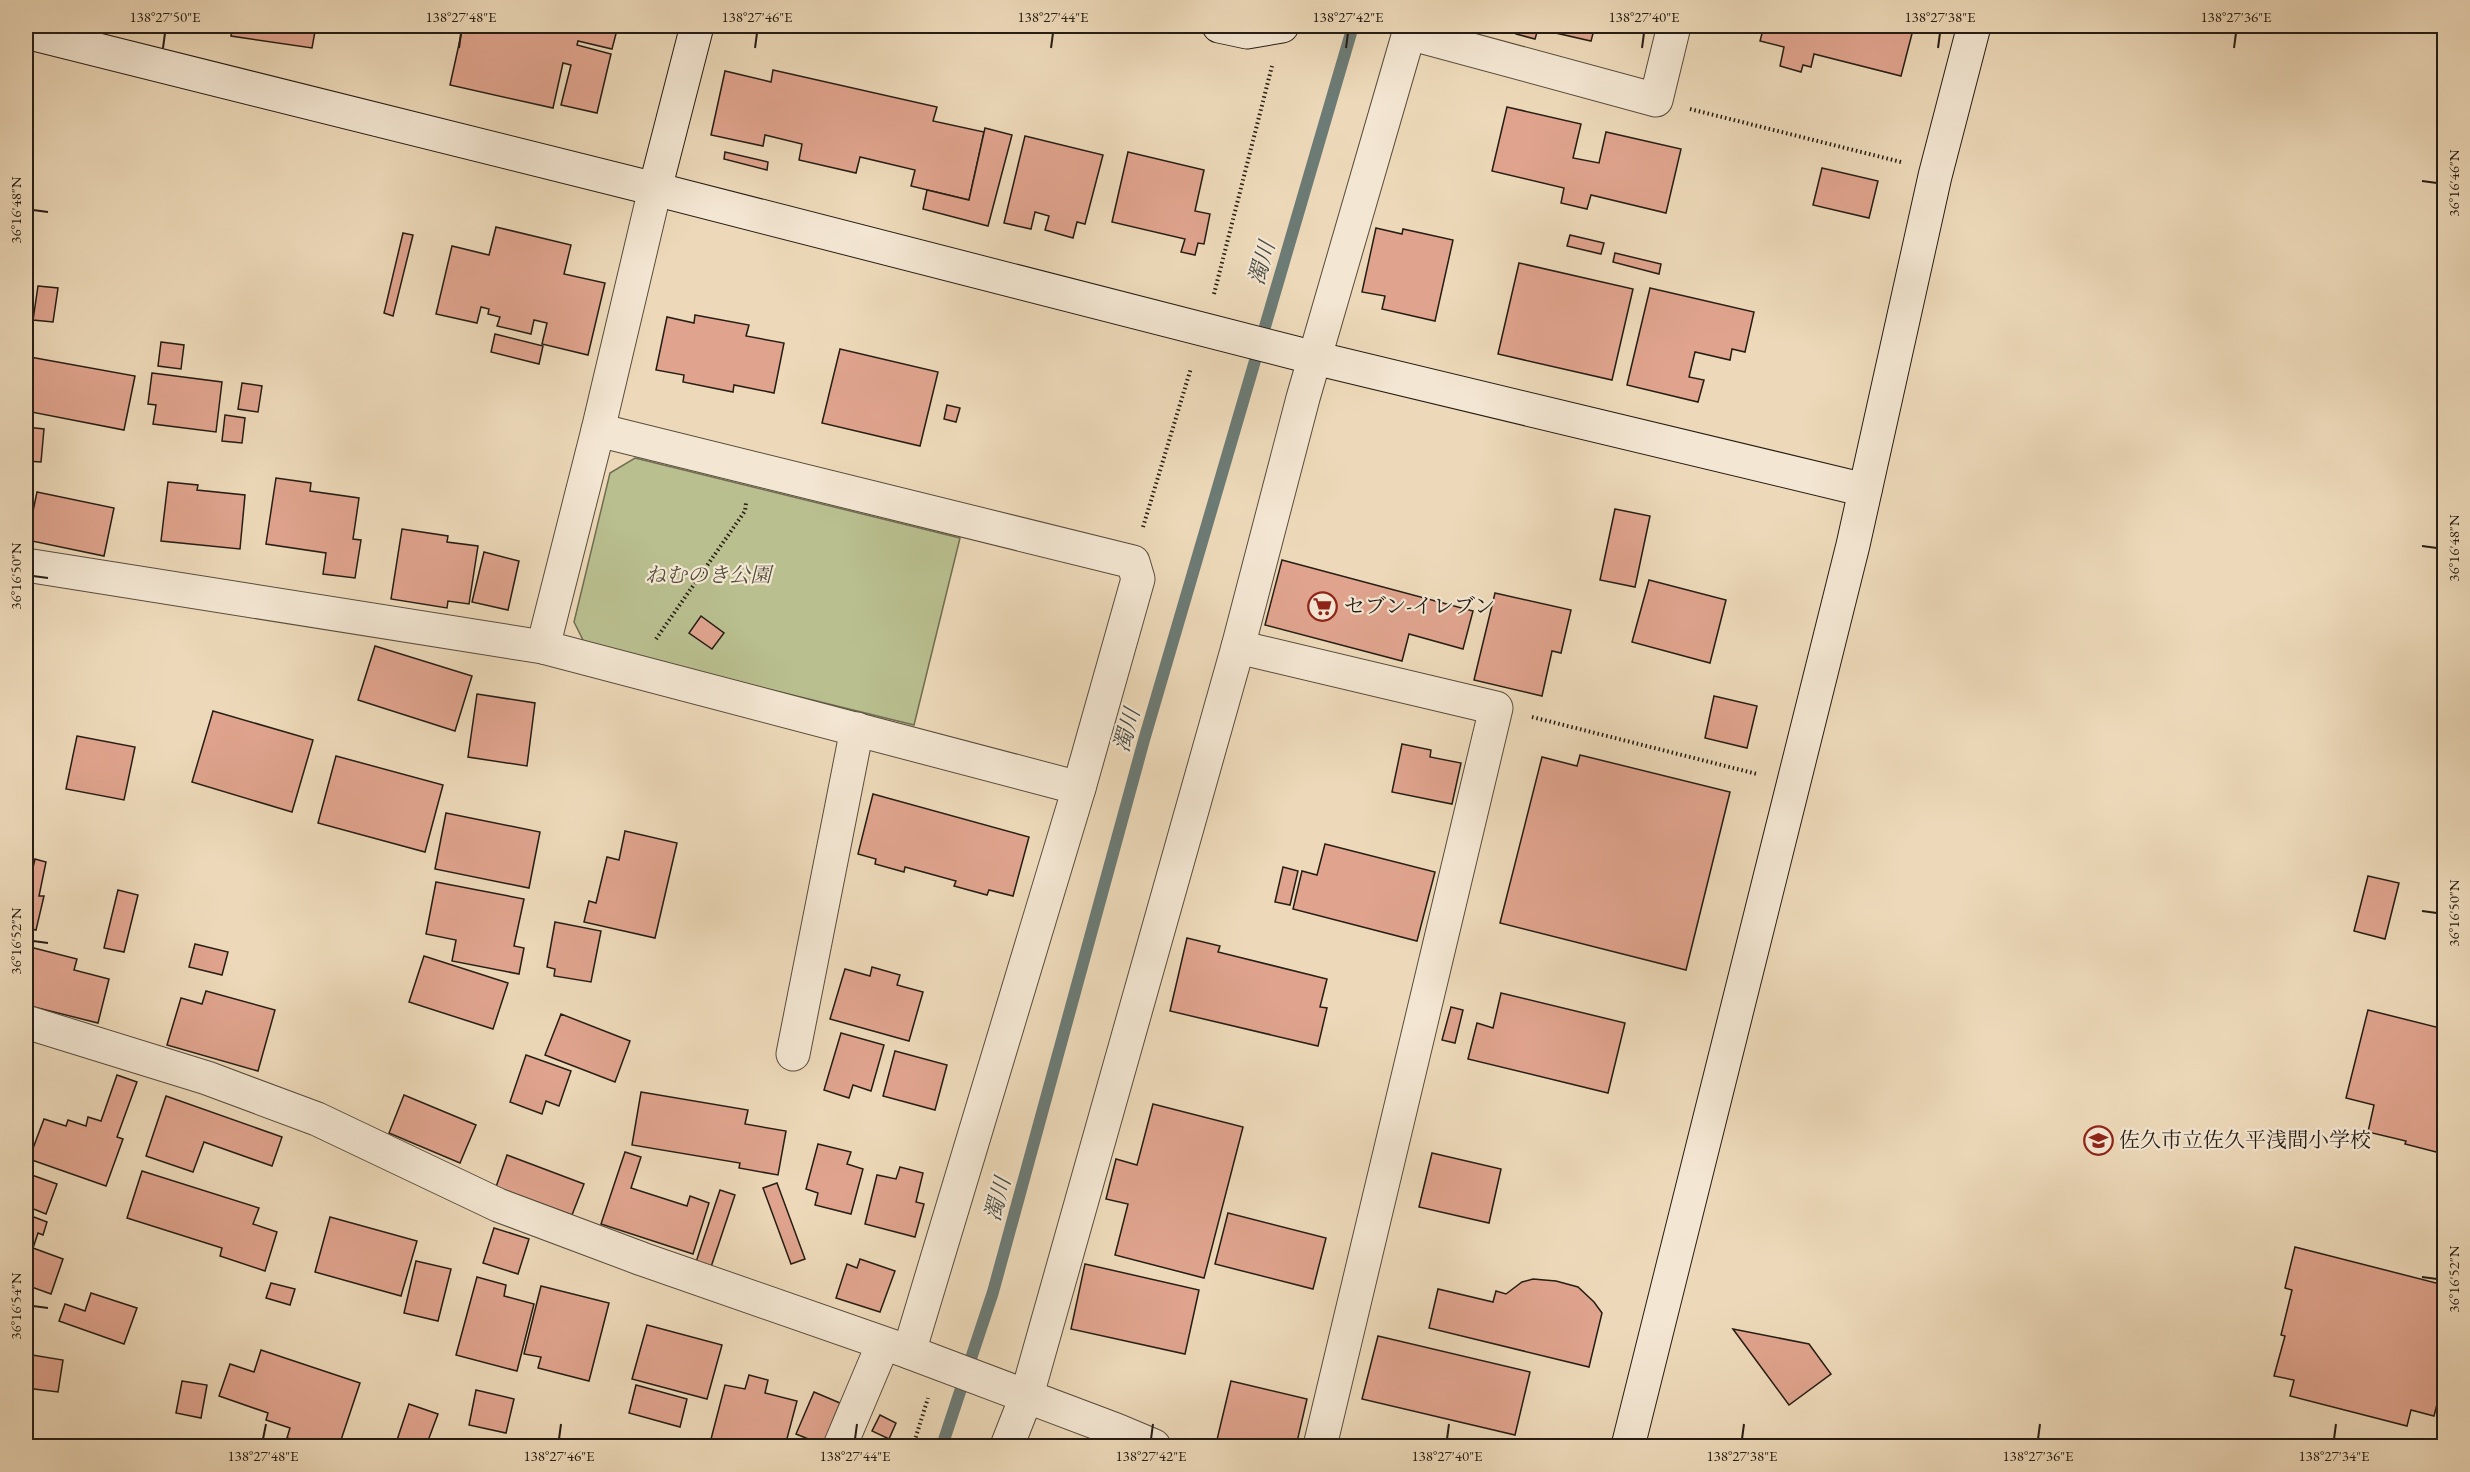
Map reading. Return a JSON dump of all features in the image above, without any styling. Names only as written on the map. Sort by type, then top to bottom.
[{"type":"street","points":[[543,647],[697,26]]},
{"type":"street","points":[[1220,26],[1247,32],[1282,26]]},
{"type":"street","points":[[1007,1446],[1019,1393],[1238,647],[1306,355],[1410,29],[1656,100],[1674,26]]},
{"type":"street","points":[[1628,1446],[1794,783],[1865,490],[1935,176],[1974,26]]},
{"type":"street","points":[[26,33],[655,189],[1306,355],[1865,490]]},
{"type":"street","points":[[598,430],[1133,562],[1138,579],[919,1357],[840,1446]]},
{"type":"street","points":[[26,565],[543,647],[1079,788]]},
{"type":"street","points":[[1238,647],[1496,708],[1320,1446]]},
{"type":"street","points":[[793,1053],[857,729]]},
{"type":"street","points":[[26,1022],[207,1078],[316,1119],[498,1205],[642,1259],[1019,1393],[1154,1446]]},
{"type":"path","points":[[1214,295],[1282,26]]},
{"type":"path","points":[[1656,100],[1910,164]]},
{"type":"path","points":[[1133,562],[1191,368]]},
{"type":"path","points":[[645,674],[658,633],[745,511],[753,469]]},
{"type":"path","points":[[1496,708],[1758,774]]},
{"type":"path","points":[[913,1446],[919,1357]]},
{"type":"green space","name":"ねむのき公園","points":[[635,458],[960,538],[914,725],[585,644],[574,622],[610,473]]},
{"type":"building","points":[[232,26],[316,26],[312,48],[231,36]]},
{"type":"building","points":[[463,26],[618,26],[612,49],[578,41],[577,45],[611,54],[597,113],[561,105],[571,65],[563,63],[553,108],[450,85]]},
{"type":"building","points":[[1518,26],[1595,26],[1591,41],[1538,29],[1535,39],[1516,34]]},
{"type":"building","points":[[1764,26],[1914,26],[1901,76],[1814,54],[1811,67],[1803,65],[1801,72],[1780,66],[1784,47],[1760,41]]},
{"type":"building","points":[[773,70],[937,107],[933,121],[984,132],[969,200],[911,186],[915,170],[860,157],[856,173],[799,160],[802,144],[765,135],[763,146],[711,135],[725,71],[771,82]]},
{"type":"building","points":[[1507,107],[1581,124],[1573,158],[1599,163],[1606,132],[1681,149],[1666,213],[1591,195],[1587,209],[1561,203],[1564,188],[1492,171]]},
{"type":"building","points":[[985,128],[1012,135],[988,226],[923,209],[927,190],[969,200]]},
{"type":"building","points":[[1025,136],[1103,155],[1085,224],[1077,222],[1073,238],[1045,230],[1049,216],[1035,212],[1031,229],[1004,223]]},
{"type":"building","points":[[725,152],[768,162],[767,170],[724,159]]},
{"type":"building","points":[[1128,152],[1204,170],[1195,211],[1210,214],[1204,244],[1198,243],[1195,255],[1181,252],[1185,239],[1112,222]]},
{"type":"building","points":[[1822,168],[1878,181],[1869,218],[1813,205]]},
{"type":"building","points":[[496,227],[571,245],[564,274],[605,283],[588,355],[542,344],[547,323],[534,320],[531,334],[497,326],[500,317],[488,314],[489,309],[481,307],[477,323],[436,314],[452,246],[489,255]]},
{"type":"building","points":[[1376,228],[1402,234],[1403,229],[1453,240],[1435,321],[1382,309],[1385,296],[1362,292]]},
{"type":"building","points":[[403,233],[413,235],[393,316],[384,313]]},
{"type":"building","points":[[1570,235],[1604,243],[1601,254],[1567,246]]},
{"type":"building","points":[[1615,253],[1661,264],[1659,274],[1613,262]]},
{"type":"building","points":[[1519,263],[1633,289],[1612,380],[1498,354]]},
{"type":"building","points":[[38,286],[58,288],[53,322],[33,320]]},
{"type":"building","points":[[1650,288],[1754,312],[1745,352],[1732,349],[1730,360],[1695,352],[1689,377],[1704,380],[1698,402],[1627,385]]},
{"type":"building","points":[[695,315],[749,325],[746,336],[784,343],[774,393],[734,385],[733,392],[683,382],[684,375],[656,370],[667,317],[694,323]]},
{"type":"building","points":[[495,334],[543,346],[539,364],[491,352]]},
{"type":"building","points":[[161,342],[184,345],[181,369],[158,366]]},
{"type":"building","points":[[840,349],[938,372],[920,446],[822,423]]},
{"type":"building","points":[[30,357],[135,376],[124,430],[26,411],[26,382]]},
{"type":"building","points":[[152,373],[222,382],[216,432],[153,424],[156,405],[148,404]]},
{"type":"building","points":[[242,383],[262,386],[258,412],[238,409]]},
{"type":"building","points":[[947,405],[960,408],[956,422],[944,419]]},
{"type":"building","points":[[225,415],[245,418],[242,443],[222,441]]},
{"type":"building","points":[[26,427],[44,429],[41,462],[26,461]]},
{"type":"building","points":[[276,478],[311,483],[310,491],[359,498],[353,539],[361,540],[355,578],[323,574],[326,553],[266,544]]},
{"type":"building","points":[[168,482],[198,485],[197,490],[245,495],[240,549],[161,541]]},
{"type":"building","points":[[37,492],[114,508],[104,556],[27,540]]},
{"type":"building","points":[[1615,509],[1650,516],[1635,587],[1600,580]]},
{"type":"building","points":[[402,529],[448,536],[447,542],[478,546],[469,604],[448,601],[447,608],[391,599]]},
{"type":"building","points":[[484,552],[519,561],[508,610],[472,602]]},
{"type":"building","points":[[1282,560],[1473,611],[1463,649],[1409,634],[1402,661],[1265,625]]},
{"type":"building","points":[[1649,580],[1726,600],[1710,663],[1632,642]]},
{"type":"building","points":[[1495,593],[1571,610],[1561,653],[1552,651],[1542,696],[1474,680]]},
{"type":"building","points":[[701,616],[724,633],[712,649],[689,633]]},
{"type":"building","points":[[375,646],[472,676],[455,731],[358,700]]},
{"type":"building","points":[[477,694],[535,703],[527,766],[468,757]]},
{"type":"building","points":[[1714,696],[1757,706],[1747,748],[1705,738]]},
{"type":"building","points":[[213,711],[313,740],[292,812],[192,782]]},
{"type":"building","points":[[77,736],[135,747],[124,800],[66,789]]},
{"type":"building","points":[[1402,744],[1431,750],[1430,757],[1461,763],[1452,804],[1392,792]]},
{"type":"building","points":[[1580,755],[1730,792],[1686,970],[1500,923],[1542,757],[1577,766]]},
{"type":"building","points":[[336,756],[443,785],[425,852],[318,823]]},
{"type":"building","points":[[873,794],[1029,837],[1013,896],[989,890],[987,895],[954,886],[956,881],[905,867],[904,872],[875,864],[876,859],[858,854]]},
{"type":"building","points":[[446,813],[540,832],[529,888],[435,869]]},
{"type":"building","points":[[625,831],[677,843],[655,938],[584,922],[589,901],[596,903],[607,857],[619,860]]},
{"type":"building","points":[[1325,844],[1435,872],[1417,941],[1293,909],[1302,871],[1317,875]]},
{"type":"building","points":[[35,859],[46,862],[39,896],[44,896],[36,930],[26,928],[26,893]]},
{"type":"building","points":[[1283,867],[1298,871],[1290,905],[1275,902]]},
{"type":"building","points":[[2368,876],[2399,883],[2385,939],[2354,931]]},
{"type":"building","points":[[436,882],[524,899],[514,946],[524,948],[519,974],[452,961],[456,940],[426,934]]},
{"type":"building","points":[[118,890],[138,895],[124,952],[104,948]]},
{"type":"building","points":[[555,922],[601,931],[591,982],[554,976],[555,969],[547,967]]},
{"type":"building","points":[[1187,938],[1220,946],[1218,952],[1327,979],[1320,1007],[1327,1008],[1318,1046],[1170,1011]]},
{"type":"building","points":[[195,944],[228,952],[222,975],[189,967]]},
{"type":"building","points":[[26,946],[77,959],[74,970],[109,979],[98,1023],[26,1005]]},
{"type":"building","points":[[424,956],[508,983],[493,1029],[409,1002]]},
{"type":"building","points":[[872,967],[900,975],[897,985],[923,992],[909,1041],[830,1019],[845,969],[870,976]]},
{"type":"building","points":[[206,991],[275,1010],[258,1071],[167,1045],[181,998],[202,1004]]},
{"type":"building","points":[[1501,993],[1625,1023],[1608,1093],[1468,1059],[1477,1023],[1493,1028]]},
{"type":"building","points":[[1451,1007],[1463,1010],[1455,1043],[1442,1040]]},
{"type":"building","points":[[2368,1010],[2444,1029],[2444,1154],[2405,1144],[2406,1141],[2368,1132],[2374,1105],[2346,1098]]},
{"type":"building","points":[[561,1014],[630,1041],[615,1082],[545,1055]]},
{"type":"building","points":[[841,1033],[884,1045],[871,1091],[853,1085],[849,1098],[824,1090]]},
{"type":"building","points":[[895,1051],[947,1065],[935,1110],[883,1096]]},
{"type":"building","points":[[526,1055],[571,1071],[559,1106],[546,1101],[542,1114],[510,1102]]},
{"type":"building","points":[[117,1075],[137,1082],[117,1137],[123,1139],[106,1186],[29,1159],[44,1119],[66,1126],[68,1120],[86,1126],[88,1117],[101,1121]]},
{"type":"building","points":[[641,1092],[748,1110],[745,1124],[786,1131],[778,1175],[739,1168],[740,1163],[632,1145]]},
{"type":"building","points":[[404,1095],[476,1125],[460,1163],[389,1133]]},
{"type":"building","points":[[166,1096],[282,1137],[272,1166],[204,1142],[193,1172],[146,1156]]},
{"type":"building","points":[[1153,1104],[1243,1127],[1204,1278],[1115,1255],[1128,1204],[1106,1199],[1116,1159],[1137,1165]]},
{"type":"building","points":[[818,1144],[851,1152],[847,1164],[863,1169],[851,1214],[815,1205],[818,1193],[806,1189]]},
{"type":"building","points":[[625,1152],[641,1157],[631,1188],[687,1206],[690,1196],[709,1203],[693,1254],[601,1224]]},
{"type":"building","points":[[1432,1153],[1501,1169],[1489,1223],[1419,1207]]},
{"type":"building","points":[[507,1155],[584,1184],[572,1215],[496,1187]]},
{"type":"building","points":[[900,1167],[923,1173],[916,1202],[924,1204],[915,1237],[865,1224],[877,1175],[896,1179]]},
{"type":"building","points":[[142,1171],[259,1208],[253,1224],[277,1232],[265,1271],[220,1256],[222,1248],[127,1218]]},
{"type":"building","points":[[29,1174],[57,1184],[46,1214],[26,1206],[26,1183]]},
{"type":"building","points":[[777,1183],[805,1259],[791,1264],[763,1188]]},
{"type":"building","points":[[720,1190],[735,1195],[710,1270],[695,1265]]},
{"type":"building","points":[[1228,1213],[1326,1238],[1313,1289],[1215,1264]]},
{"type":"building","points":[[26,1214],[47,1222],[43,1235],[38,1233],[33,1248],[63,1259],[51,1294],[26,1285]]},
{"type":"building","points":[[330,1217],[417,1241],[401,1296],[315,1272]]},
{"type":"building","points":[[494,1228],[529,1239],[518,1274],[483,1263]]},
{"type":"building","points":[[2295,1247],[2444,1285],[2444,1377],[2434,1416],[2411,1410],[2407,1426],[2290,1396],[2294,1380],[2274,1376],[2285,1336],[2281,1335],[2292,1290],[2285,1288]]},
{"type":"building","points":[[860,1259],[895,1271],[880,1312],[836,1298],[847,1264],[857,1268]]},
{"type":"building","points":[[416,1261],[451,1269],[438,1321],[404,1313]]},
{"type":"building","points":[[1085,1264],[1199,1290],[1185,1354],[1071,1329]]},
{"type":"building","points":[[477,1277],[506,1285],[504,1296],[534,1304],[517,1371],[456,1355]]},
{"type":"building","points":[[1533,1279],[1556,1281],[1578,1287],[1602,1313],[1589,1367],[1429,1328],[1438,1289],[1493,1302],[1496,1291],[1506,1294],[1522,1282]]},
{"type":"building","points":[[271,1283],[295,1289],[290,1305],[266,1298]]},
{"type":"building","points":[[541,1286],[609,1303],[589,1381],[538,1368],[541,1357],[524,1354]]},
{"type":"building","points":[[91,1293],[137,1308],[124,1344],[59,1321],[65,1304],[85,1311]]},
{"type":"building","points":[[647,1325],[722,1345],[707,1399],[632,1379]]},
{"type":"building","points":[[1733,1329],[1809,1344],[1831,1374],[1789,1405]]},
{"type":"building","points":[[1378,1336],[1530,1372],[1515,1435],[1362,1399]]},
{"type":"building","points":[[261,1350],[360,1383],[339,1446],[314,1446],[287,1438],[290,1428],[266,1420],[268,1413],[219,1396],[230,1364],[254,1372]]},
{"type":"building","points":[[26,1354],[63,1360],[58,1392],[26,1388]]},
{"type":"building","points":[[749,1375],[768,1380],[765,1393],[797,1401],[785,1446],[746,1446],[747,1444],[742,1442],[741,1446],[724,1446],[710,1443],[725,1385],[745,1389]]},
{"type":"building","points":[[182,1381],[207,1385],[201,1418],[176,1413]]},
{"type":"building","points":[[1231,1381],[1307,1399],[1296,1446],[1216,1444]]},
{"type":"building","points":[[636,1385],[687,1399],[680,1427],[629,1413]]},
{"type":"building","points":[[476,1390],[514,1399],[506,1433],[469,1425]]},
{"type":"building","points":[[814,1392],[840,1403],[823,1445],[796,1434]]},
{"type":"building","points":[[409,1404],[438,1414],[426,1446],[395,1446]]},
{"type":"building","points":[[880,1415],[896,1423],[889,1439],[872,1431]]},
{"type":"waterway","name":"濁川","points":[[942,1446],[993,1292],[1144,740],[1353,26]]},
{"type":"place","name":"セブン-イレブン","points":[[1323,606]]},
{"type":"place","name":"佐久市立佐久平浅間小学校","points":[[2098,1140]]}]
